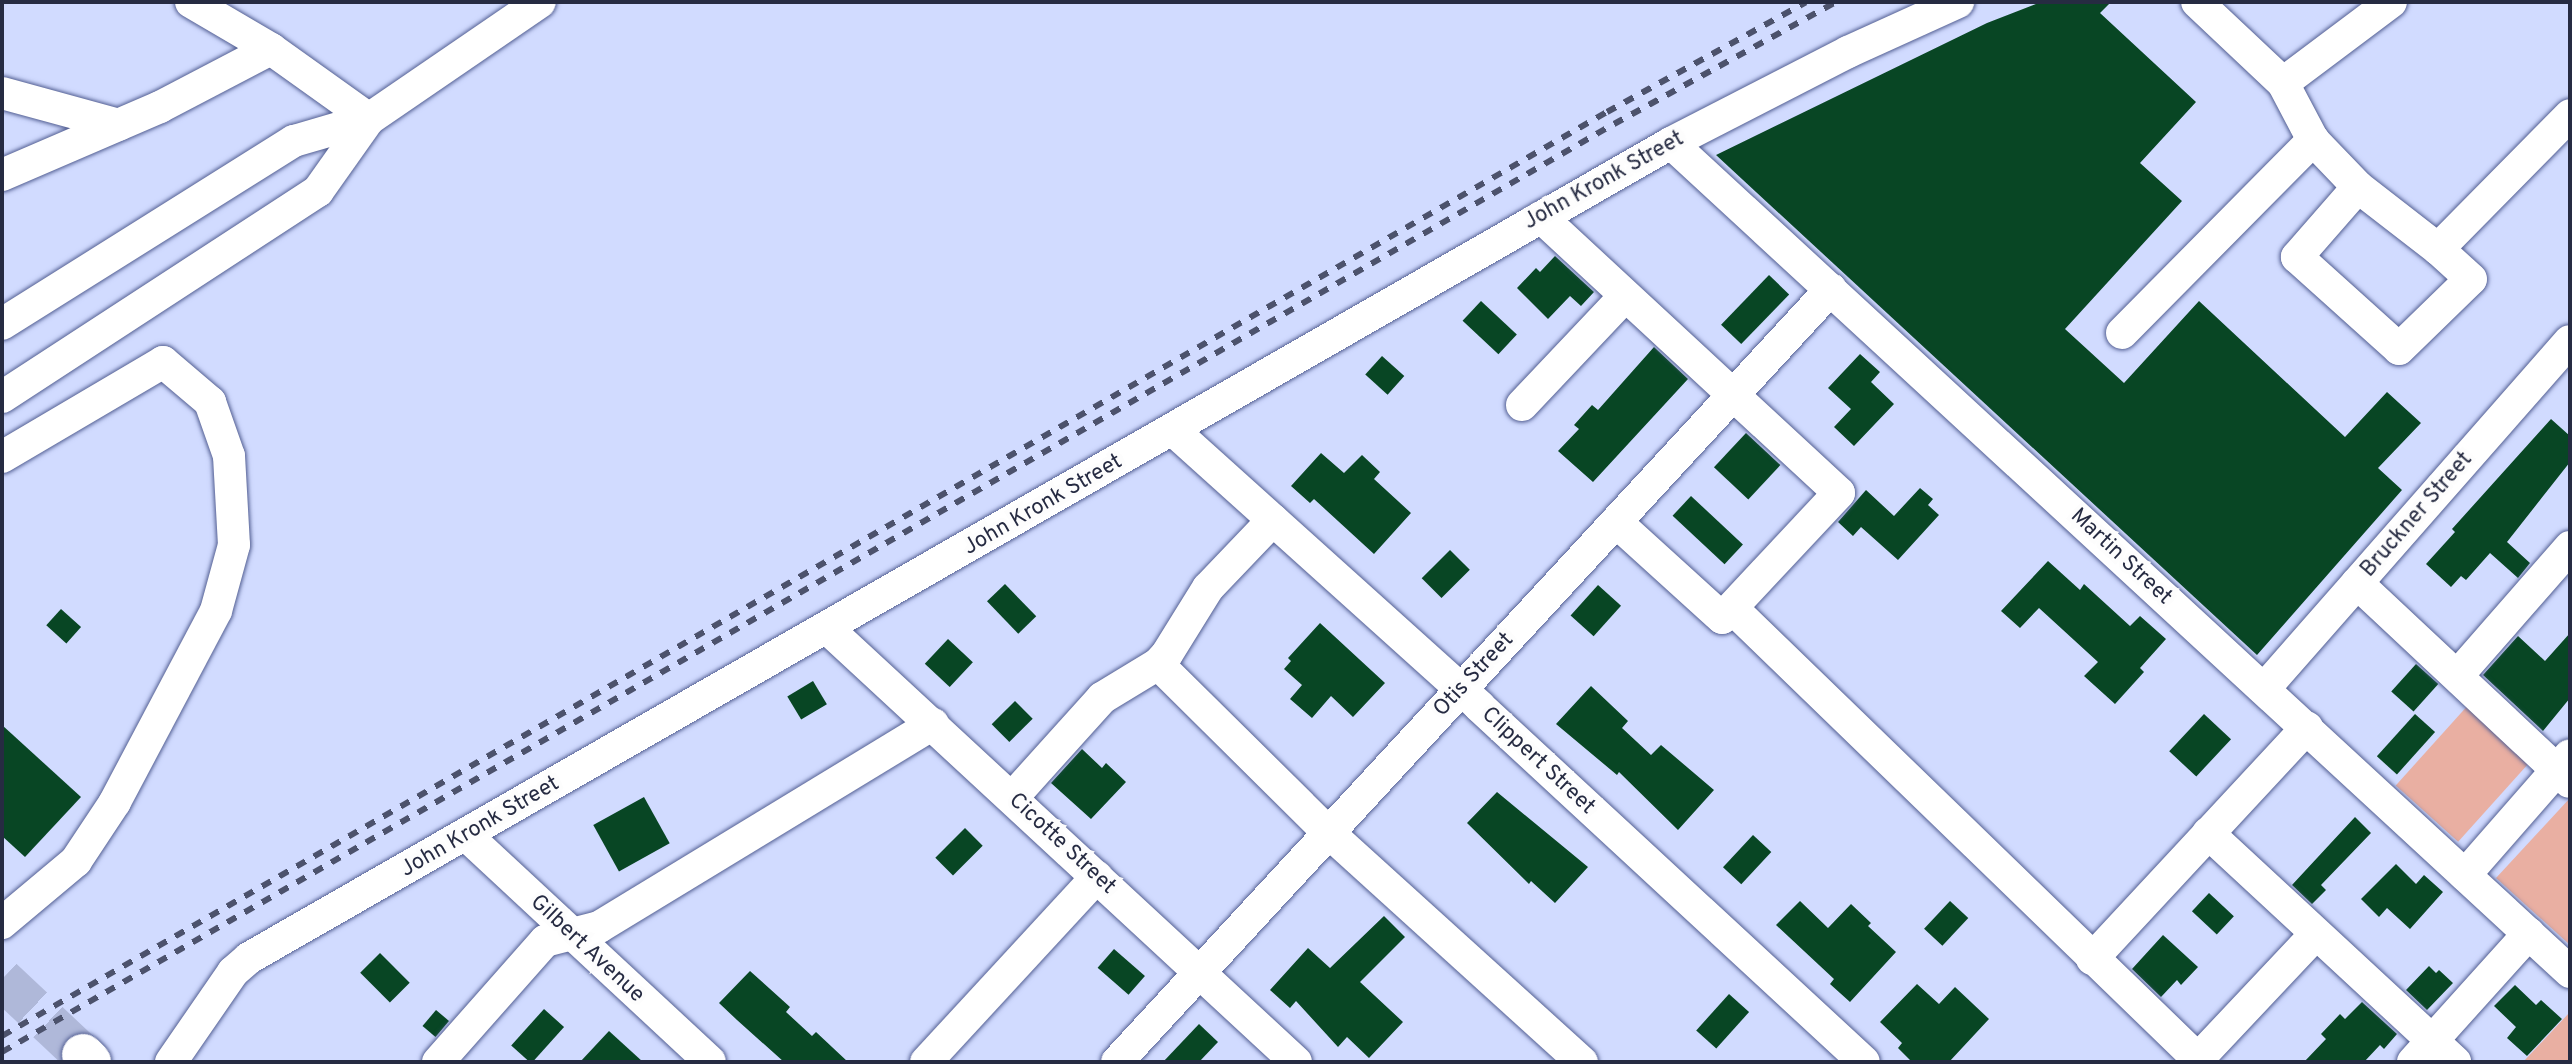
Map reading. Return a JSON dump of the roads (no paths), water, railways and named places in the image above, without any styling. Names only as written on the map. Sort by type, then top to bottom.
[{"type":"street","points":[[191,2],[271,49],[369,119]]},
{"type":"street","points":[[2,324],[294,141],[369,119],[540,2]]},
{"type":"street","name":"John Kronk Street","points":[[171,1062],[233,972],[249,958],[1671,143],[1822,65],[1958,2]]},
{"type":"street","points":[[2197,2],[2283,83],[2313,140],[2358,187],[2438,249],[2471,279],[2399,349],[2297,257],[2358,187]]},
{"type":"street","points":[[2283,83],[2391,2]]},
{"type":"street","points":[[2,175],[119,125],[271,49]]},
{"type":"street","points":[[2,93],[119,125]]},
{"type":"street","points":[[2438,249],[2570,115]]},
{"type":"street","points":[[2,397],[318,191],[369,119]]},
{"type":"street","points":[[2122,333],[2313,140]]},
{"type":"street","name":"Martin Street","points":[[1671,143],[2570,972]]},
{"type":"street","points":[[1541,217],[1839,493],[1722,618],[1616,522]]},
{"type":"street","name":"Otis Street","points":[[1117,1062],[1831,289]]},
{"type":"street","points":[[1522,405],[1625,296]]},
{"type":"street","name":"Bruckner Street","points":[[2264,689],[2570,341]]},
{"type":"street","points":[[2,457],[163,362],[210,402],[229,456],[234,545],[216,611],[115,802],[76,861],[2,923]]},
{"type":"street","name":"Clippert Street","points":[[1173,430],[1461,690],[1864,1062]]},
{"type":"street","points":[[1012,798],[1102,698],[1158,664],[1180,637],[1194,607],[1208,588],[1273,520]]},
{"type":"street","points":[[2458,675],[2570,547]]},
{"type":"street","points":[[2357,583],[2566,769],[2465,875]]},
{"type":"street","points":[[1732,608],[2200,1061],[2315,935]]},
{"type":"street","name":"Cicotte Street","points":[[827,628],[1296,1062]]},
{"type":"street","points":[[1158,664],[1328,832],[1582,1062]]},
{"type":"street","points":[[438,1062],[545,941],[599,927],[933,724]]},
{"type":"street","points":[[2092,959],[2307,728]]},
{"type":"street","points":[[2208,833],[2434,1055],[2529,933]]},
{"type":"street","name":"Gilbert Avenue","points":[[466,835],[710,1062]]},
{"type":"street","points":[[926,1062],[1097,877]]},
{"type":"tunnel","points":[[2,979],[83,1055]]},
{"type":"railway","points":[[2,1036],[1607,112],[1806,2]]},
{"type":"railway","points":[[2,1052],[1614,124],[1836,2]]}]
